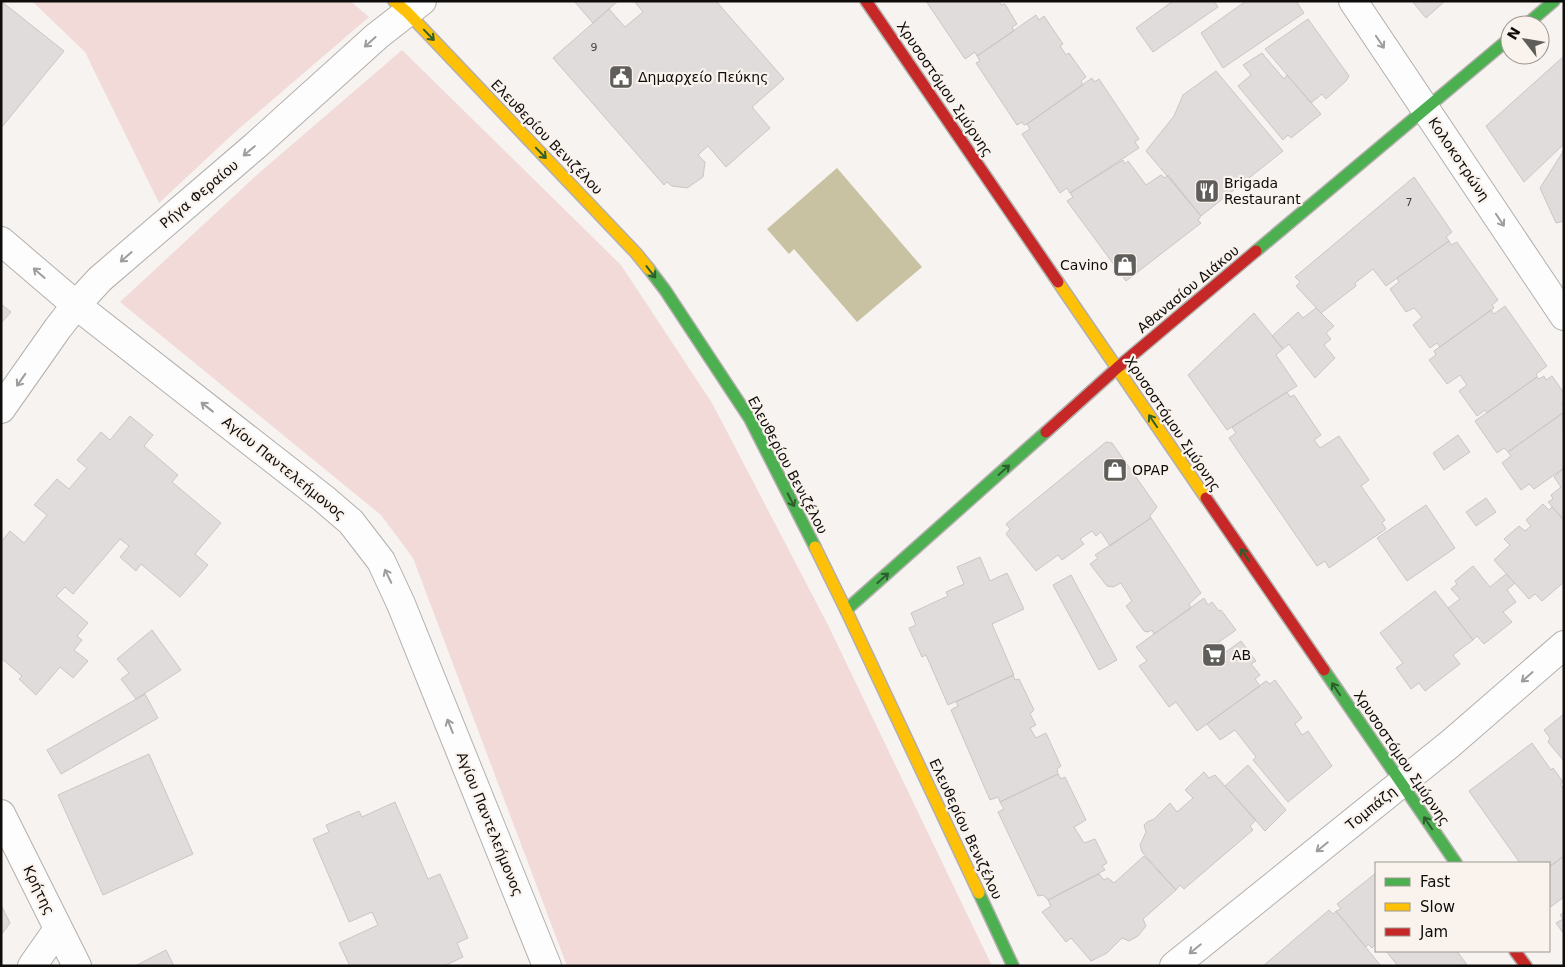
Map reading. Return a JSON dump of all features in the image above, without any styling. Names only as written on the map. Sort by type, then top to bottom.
[{"type":"street","name":"Χρυσοστόμου Σμύρνης","points":[[866,1],[1455,862]]},
{"type":"street","name":"Κολοκοτρώνη","points":[[1353,1],[1564,316]]},
{"type":"street","points":[[1538,15],[1554,1]]},
{"type":"street","name":"Ρήγα Φεραίου","points":[[1,409],[76,305],[100,279],[255,146],[377,36],[408,5]]},
{"type":"street","name":"Ελευθερίου Βενιζέλου","points":[[408,5],[636,252],[665,290],[750,419],[846,610],[1013,966]]},
{"type":"street","name":"Αθανασίου Διάκου","points":[[846,610],[1117,368],[1500,46]]},
{"type":"street","name":"Αγίου Παντελεήμονος","points":[[1,241],[76,305],[351,522],[380,561],[401,604],[537,960]]},
{"type":"street","name":"Τομπάζη","points":[[1174,966],[1450,744],[1564,645]]},
{"type":"street","name":"Κρήτης","points":[[1,814],[77,966]]},
{"type":"street","points":[[32,966],[58,929]]},
{"type":"street","points":[[1516,952],[1526,966]]},
{"type":"shaded area","points":[[32,1],[350,1],[369,17],[234,133],[159,203],[85,52]]},
{"type":"shaded area","points":[[402,50],[621,265],[712,403],[828,625],[992,966],[567,966],[413,558],[381,515],[120,302],[259,173]]},
{"type":"shaded area","points":[[837,168],[922,267],[857,322],[794,249],[789,254],[767,229]]},
{"type":"building","points":[[1,1],[64,51],[1,128]]},
{"type":"building","points":[[574,1],[618,1],[593,23]]},
{"type":"building","points":[[634,1],[716,1],[784,79],[752,107],[770,128],[726,167],[708,146],[698,155],[705,162],[703,177],[687,188],[672,186],[667,182],[664,185],[553,58],[609,9],[625,27],[643,12]]},
{"type":"building","points":[[926,1],[999,1],[1001,5],[1005,4],[1017,24],[1012,27],[1014,31],[977,56],[975,52],[965,59]]},
{"type":"building","points":[[1173,1],[1214,1],[1218,7],[1153,52],[1136,28]]},
{"type":"building","points":[[1246,1],[1296,1],[1304,13],[1223,68],[1201,33]]},
{"type":"building","points":[[1412,1],[1445,1],[1426,18]]},
{"type":"building","points":[[1036,15],[1039,20],[1044,16],[1063,44],[1060,46],[1066,55],[1069,53],[1086,77],[1081,81],[1083,85],[1027,124],[1024,125],[1022,122],[1017,125],[976,63],[980,61],[977,56]]},
{"type":"building","points":[[1308,19],[1349,76],[1326,99],[1322,94],[1311,103],[1265,49]]},
{"type":"building","points":[[1262,53],[1284,79],[1287,75],[1321,114],[1291,138],[1288,135],[1283,140],[1238,86],[1251,75],[1243,65]]},
{"type":"building","points":[[1564,56],[1564,144],[1524,182],[1486,126]]},
{"type":"building","points":[[1216,71],[1283,151],[1201,216],[1146,151],[1174,116],[1183,95]]},
{"type":"building","points":[[1092,78],[1094,82],[1099,79],[1139,139],[1135,142],[1139,148],[1070,193],[1067,188],[1060,193],[1022,134],[1030,129],[1027,124]]},
{"type":"building","points":[[1564,150],[1564,221],[1556,223],[1540,188]]},
{"type":"building","points":[[1123,160],[1125,164],[1128,161],[1146,185],[1161,175],[1165,178],[1168,175],[1201,216],[1198,220],[1201,223],[1126,281],[1067,201],[1073,197],[1070,193]]},
{"type":"building","points":[[1414,177],[1452,232],[1446,237],[1449,241],[1386,286],[1373,269],[1355,283],[1356,286],[1321,313],[1296,286],[1300,282],[1295,277]]},
{"type":"building","points":[[1449,241],[1451,245],[1457,242],[1498,300],[1492,305],[1494,308],[1440,347],[1437,343],[1430,348],[1413,325],[1422,317],[1414,308],[1406,312],[1390,289],[1399,282],[1397,278]]},
{"type":"building","points":[[1,304],[11,312],[1,323]]},
{"type":"building","points":[[1505,306],[1547,366],[1536,374],[1537,377],[1487,413],[1485,410],[1477,416],[1459,391],[1467,385],[1460,375],[1447,384],[1429,360],[1436,355],[1434,351],[1491,310],[1494,314]]},
{"type":"building","points":[[1316,308],[1334,326],[1326,333],[1331,339],[1324,345],[1335,358],[1315,378],[1289,344],[1283,349],[1272,336],[1298,312],[1303,318]]},
{"type":"building","points":[[1254,313],[1283,349],[1276,355],[1297,386],[1227,430],[1188,375]]},
{"type":"building","points":[[1544,376],[1546,380],[1552,376],[1564,393],[1564,402],[1562,403],[1564,412],[1508,452],[1504,448],[1497,453],[1475,421],[1537,377],[1539,379]]},
{"type":"building","points":[[1287,392],[1290,397],[1294,395],[1321,435],[1314,440],[1320,448],[1339,436],[1369,480],[1361,486],[1385,520],[1382,523],[1386,529],[1329,568],[1325,561],[1317,566],[1229,438],[1236,433],[1232,427]]},
{"type":"building","points":[[1563,413],[1564,468],[1534,489],[1529,484],[1521,490],[1502,463],[1511,456],[1508,452]]},
{"type":"building","points":[[130,416],[153,435],[144,446],[178,475],[172,482],[221,523],[195,554],[208,565],[180,597],[141,564],[136,571],[120,557],[129,546],[120,539],[73,594],[65,587],[56,596],[88,623],[77,636],[82,640],[74,650],[88,661],[73,678],[60,667],[36,695],[19,679],[22,676],[1,658],[1,542],[10,531],[24,543],[47,515],[34,505],[57,479],[69,489],[87,468],[77,460],[101,432],[110,440]]},
{"type":"building","points":[[1458,435],[1470,452],[1444,470],[1433,453]]},
{"type":"building","points":[[1106,442],[1112,443],[1157,507],[1150,516],[1151,518],[1110,546],[1101,532],[1096,536],[1092,531],[1080,539],[1084,544],[1062,560],[1058,555],[1036,571],[1006,534],[1010,529],[1006,524]]},
{"type":"building","points":[[1564,468],[1564,520],[1548,502],[1553,499],[1551,495],[1561,487],[1554,477]]},
{"type":"building","points":[[1486,498],[1496,512],[1476,526],[1466,512]]},
{"type":"building","points":[[1543,504],[1549,510],[1552,507],[1564,520],[1564,582],[1542,601],[1535,594],[1529,599],[1494,560],[1510,545],[1504,539],[1519,526],[1525,531],[1531,526],[1526,520]]},
{"type":"building","points":[[1426,505],[1455,548],[1407,581],[1377,538]]},
{"type":"building","points":[[1151,518],[1201,593],[1189,604],[1191,608],[1154,634],[1152,630],[1144,631],[1126,606],[1132,601],[1121,583],[1113,587],[1107,586],[1090,564],[1098,558],[1095,555]]},
{"type":"building","points":[[980,557],[990,581],[1007,573],[1024,609],[992,624],[1014,675],[948,705],[926,655],[922,657],[909,628],[916,625],[911,613],[948,596],[946,592],[964,584],[957,567]]},
{"type":"building","points":[[1473,566],[1490,587],[1506,574],[1515,583],[1507,590],[1516,602],[1503,612],[1512,622],[1484,644],[1477,636],[1473,640],[1448,608],[1460,599],[1451,589],[1457,584],[1455,581]]},
{"type":"building","points":[[1071,575],[1117,660],[1099,670],[1053,585]]},
{"type":"building","points":[[1435,591],[1473,640],[1453,655],[1460,664],[1425,691],[1419,683],[1411,689],[1396,668],[1403,663],[1380,633]]},
{"type":"building","points":[[1204,598],[1208,605],[1212,602],[1219,611],[1221,610],[1236,630],[1216,644],[1223,654],[1241,641],[1256,661],[1251,664],[1260,675],[1255,679],[1260,686],[1197,731],[1176,702],[1169,707],[1139,666],[1147,661],[1136,647]]},
{"type":"building","points":[[152,630],[181,670],[136,699],[121,679],[129,673],[117,659]]},
{"type":"building","points":[[1013,675],[1015,680],[1019,679],[1034,710],[1030,714],[1036,725],[1030,728],[1036,738],[1046,733],[1061,766],[1057,769],[1058,774],[1000,802],[998,797],[990,800],[951,710],[958,706],[956,702]]},
{"type":"building","points":[[1275,680],[1302,718],[1295,724],[1302,735],[1308,731],[1332,766],[1288,802],[1253,760],[1256,757],[1235,730],[1220,740],[1207,724],[1266,681],[1270,684]]},
{"type":"building","points":[[145,694],[158,718],[61,774],[47,750]]},
{"type":"building","points":[[1564,714],[1564,761],[1548,742],[1550,738],[1544,730]]},
{"type":"building","points":[[1532,743],[1551,770],[1553,768],[1563,782],[1560,784],[1564,789],[1564,856],[1550,866],[1550,862],[1519,862],[1469,791]]},
{"type":"building","points":[[149,754],[193,854],[103,895],[58,795]]},
{"type":"building","points":[[1248,765],[1286,810],[1265,831],[1225,786]]},
{"type":"building","points":[[1204,772],[1209,778],[1215,775],[1256,820],[1250,826],[1253,830],[1184,889],[1180,885],[1176,890],[1142,852],[1140,845],[1146,832],[1144,825],[1154,819],[1170,803],[1177,812],[1193,798],[1185,790]]},
{"type":"building","points":[[1058,774],[1061,779],[1065,777],[1086,820],[1074,827],[1084,843],[1095,839],[1107,863],[1102,866],[1105,870],[1048,900],[1043,895],[1038,896],[998,812],[1004,809],[1000,802]]},
{"type":"building","points":[[395,802],[428,879],[440,874],[468,938],[457,943],[463,957],[444,966],[350,966],[339,943],[378,925],[372,912],[349,922],[313,839],[329,832],[326,825],[359,811],[362,817]]},
{"type":"building","points":[[1144,856],[1176,890],[1143,919],[1146,926],[1138,936],[1129,941],[1122,938],[1107,953],[1091,961],[1071,938],[1066,942],[1042,912],[1051,906],[1048,900],[1099,874],[1104,880],[1108,878],[1114,883]]},
{"type":"building","points":[[1564,856],[1564,897],[1550,907],[1550,866]]},
{"type":"building","points":[[1375,874],[1375,945],[1372,948],[1368,944],[1366,947],[1336,911],[1341,909],[1337,904]]},
{"type":"building","points":[[1,905],[10,923],[1,935]]},
{"type":"building","points":[[1329,910],[1333,914],[1336,911],[1381,966],[1263,966]]},
{"type":"building","points":[[1564,912],[1564,934],[1556,923],[1563,919],[1560,915]]},
{"type":"building","points":[[166,950],[174,966],[135,966]]},
{"type":"building","points":[[1387,952],[1458,952],[1467,965],[1398,966]]},
{"type":"traffic: fast","points":[[1538,15],[1554,1]]},
{"type":"traffic: fast","points":[[1256,251],[1500,46]]},
{"type":"traffic: fast","points":[[649,269],[665,290],[750,419],[815,547]]},
{"type":"traffic: fast","points":[[846,610],[1046,432]]},
{"type":"traffic: fast","points":[[1324,670],[1455,862]]},
{"type":"traffic: fast","points":[[979,893],[1013,966]]},
{"type":"traffic: slow","points":[[394,1],[407,12],[636,253],[649,269]]},
{"type":"traffic: slow","points":[[1058,282],[1206,498]]},
{"type":"traffic: slow","points":[[815,547],[979,893]]},
{"type":"traffic: jam","points":[[866,1],[1058,282]]},
{"type":"traffic: jam","points":[[1046,432],[1117,368],[1256,251]]},
{"type":"traffic: jam","points":[[1206,498],[1324,670]]},
{"type":"traffic: jam","points":[[1516,952],[1526,966]]},
{"type":"place","name":"Δημαρχείο Πεύκης","points":[[621,77]]},
{"type":"place","name":"Brigada Restaurant","points":[[1207,191]]},
{"type":"place","name":"Cavino","points":[[1125,265]]},
{"type":"place","name":"OPAP","points":[[1115,470]]},
{"type":"place","name":"ΑΒ","points":[[1214,655]]}]
